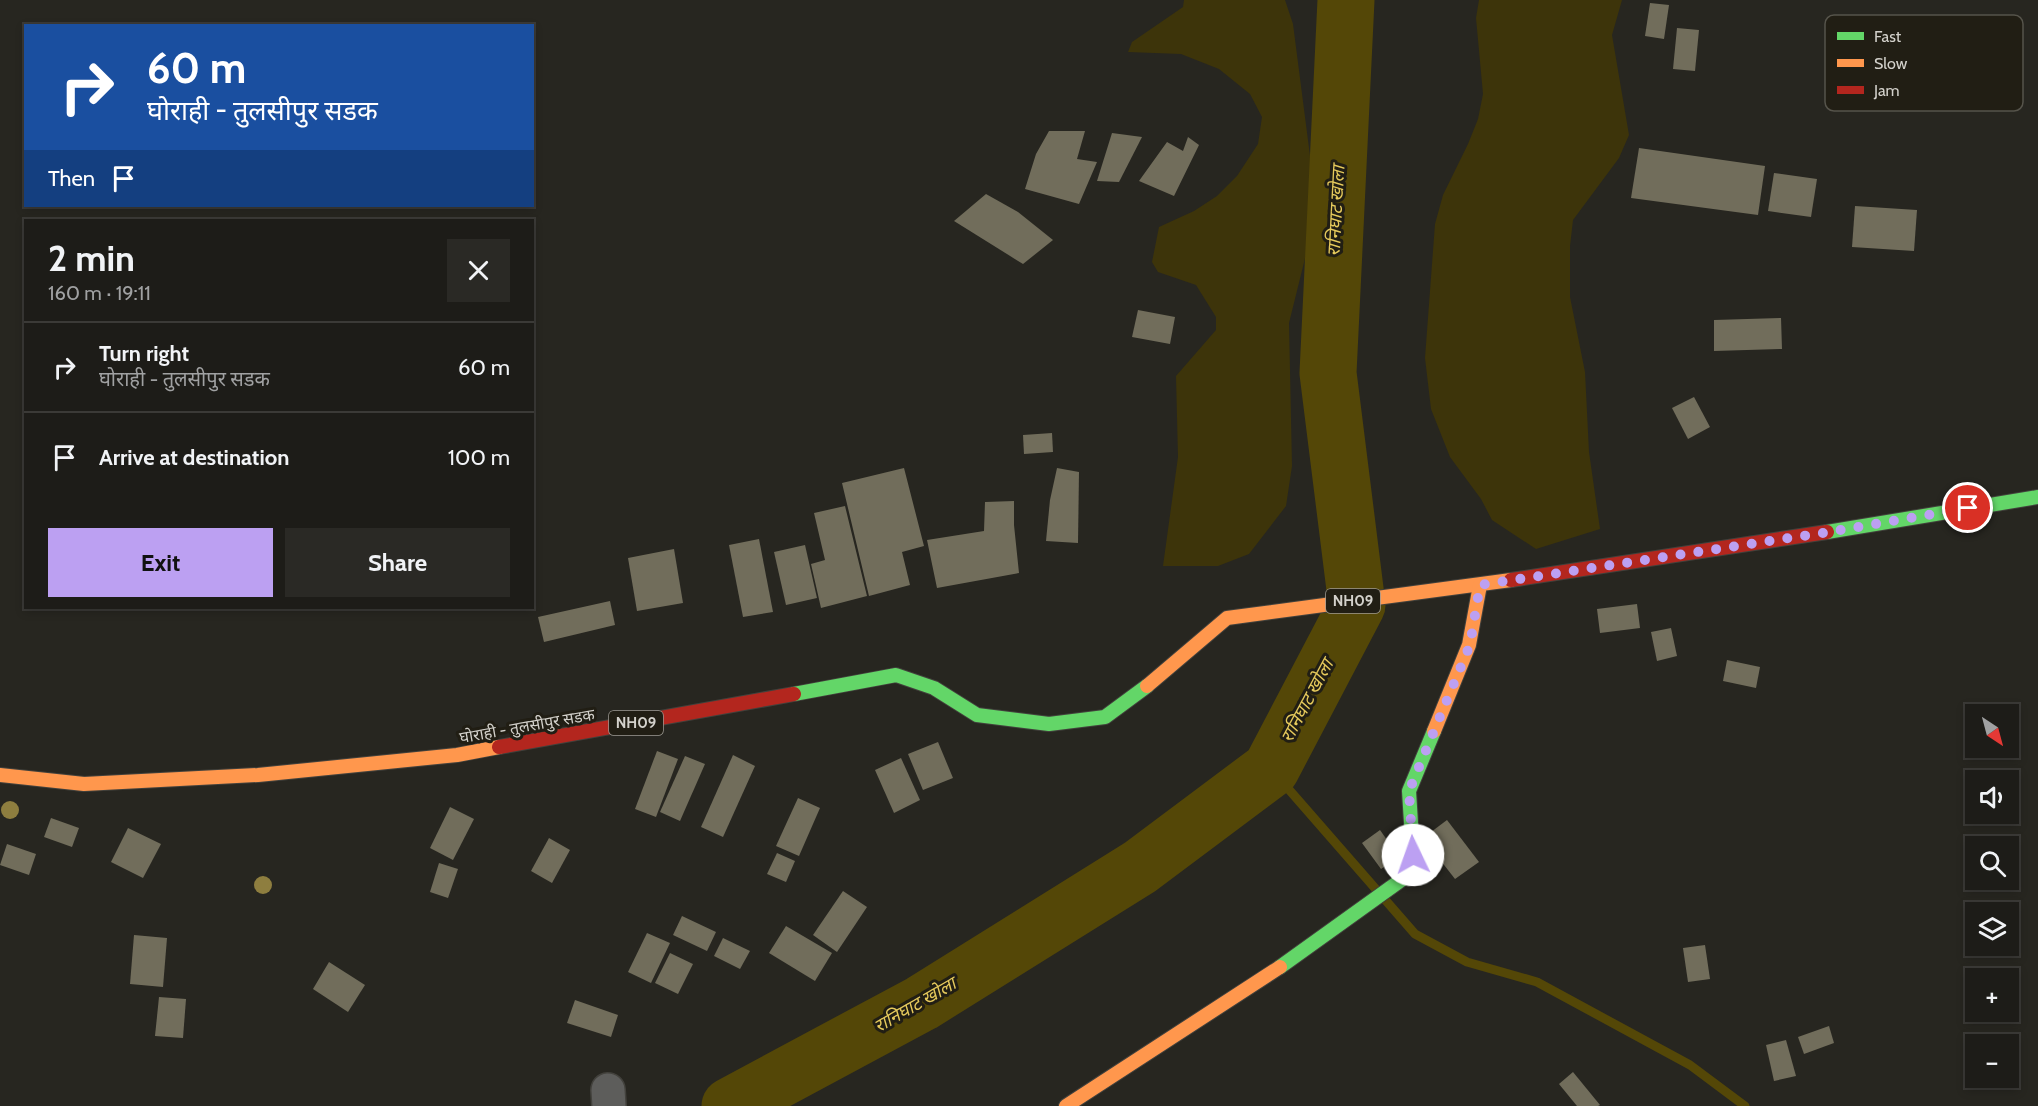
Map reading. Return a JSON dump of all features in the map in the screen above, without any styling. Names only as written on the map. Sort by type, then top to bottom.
[{"type":"main road","name":"NH09","points":[[1480,585],[1829,532],[2038,497]]},
{"type":"main road","name":"घोराही - तुलसीपुर सडक","points":[[0,776],[84,784],[258,775],[457,755],[896,675],[934,688],[977,715],[1049,724],[1105,717],[1160,677],[1227,618],[1480,585]]},
{"type":"main road","points":[[1066,1106],[1284,964],[1404,878],[1413,855],[1409,791],[1470,645],[1480,585]]},
{"type":"shaded area","points":[[1184,0],[1285,0],[1293,24],[1317,210],[1289,323],[1292,466],[1286,506],[1249,554],[1218,566],[1163,566],[1178,457],[1176,376],[1216,330],[1216,317],[1196,285],[1158,272],[1152,262],[1159,227],[1194,211],[1217,196],[1237,176],[1258,144],[1262,117],[1250,94],[1219,69],[1181,54],[1128,52],[1132,42],[1183,7]]},
{"type":"shaded area","points":[[1479,0],[1622,0],[1612,35],[1629,135],[1619,158],[1573,220],[1570,246],[1570,297],[1585,372],[1589,452],[1600,529],[1536,549],[1492,520],[1481,499],[1450,457],[1431,409],[1425,358],[1435,224],[1443,195],[1478,119],[1483,94],[1476,18]]},
{"type":"building","points":[[1650,3],[1669,5],[1664,39],[1645,36]]},
{"type":"building","points":[[1677,28],[1699,30],[1695,71],[1673,69]]},
{"type":"building","points":[[1049,131],[1085,131],[1077,159],[1097,162],[1079,204],[1025,189],[1036,154]]},
{"type":"building","points":[[1112,133],[1142,137],[1119,182],[1097,181]]},
{"type":"building","points":[[1188,137],[1199,145],[1174,196],[1139,181],[1167,142],[1183,151]]},
{"type":"building","points":[[1639,148],[1765,166],[1758,215],[1631,198]]},
{"type":"building","points":[[1774,173],[1817,179],[1811,217],[1768,211]]},
{"type":"building","points":[[986,194],[1018,212],[1053,240],[1023,264],[954,221]]},
{"type":"building","points":[[1855,206],[1917,210],[1914,251],[1852,247]]},
{"type":"building","points":[[1138,310],[1175,317],[1170,344],[1132,337]]},
{"type":"building","points":[[1781,318],[1782,349],[1714,351],[1714,320]]},
{"type":"building","points":[[1694,397],[1710,427],[1688,439],[1672,408]]},
{"type":"building","points":[[1052,433],[1053,452],[1024,454],[1023,435]]},
{"type":"building","points":[[904,468],[924,546],[902,552],[910,585],[869,596],[842,483]]},
{"type":"building","points":[[1057,468],[1079,472],[1078,543],[1046,541],[1050,500]]},
{"type":"building","points":[[1014,501],[1019,573],[937,588],[927,540],[984,531],[985,502]]},
{"type":"building","points":[[845,506],[867,596],[821,608],[811,564],[825,560],[814,513]]},
{"type":"building","points":[[759,539],[773,612],[743,617],[729,545]]},
{"type":"building","points":[[805,545],[817,598],[786,605],[774,552]]},
{"type":"building","points":[[674,549],[683,603],[637,611],[628,558]]},
{"type":"building","points":[[610,601],[615,625],[544,642],[538,617]]},
{"type":"building","points":[[1637,604],[1640,628],[1600,633],[1597,609]]},
{"type":"building","points":[[1671,628],[1677,656],[1657,661],[1651,632]]},
{"type":"building","points":[[1727,660],[1760,667],[1756,688],[1723,681]]},
{"type":"building","points":[[938,742],[953,778],[923,790],[908,754]]},
{"type":"building","points":[[657,751],[678,759],[656,817],[635,809]]},
{"type":"building","points":[[733,755],[755,766],[723,837],[701,827]]},
{"type":"building","points":[[685,756],[705,764],[680,821],[660,812]]},
{"type":"building","points":[[901,758],[920,800],[894,813],[875,770]]},
{"type":"building","points":[[798,798],[820,808],[799,856],[776,846]]},
{"type":"building","points":[[450,807],[474,819],[453,860],[430,848]]},
{"type":"building","points":[[51,818],[79,828],[72,847],[44,837]]},
{"type":"building","points":[[1447,820],[1479,862],[1455,879],[1423,838]]},
{"type":"building","points":[[128,828],[161,844],[143,878],[111,862]]},
{"type":"building","points":[[1380,830],[1399,857],[1381,869],[1362,843]]},
{"type":"building","points":[[549,838],[570,850],[552,883],[531,871]]},
{"type":"building","points":[[7,844],[36,854],[29,875],[0,865]]},
{"type":"building","points":[[777,853],[795,861],[786,882],[767,874]]},
{"type":"building","points":[[439,863],[458,869],[448,898],[430,892]]},
{"type":"building","points":[[843,891],[867,907],[837,952],[813,935]]},
{"type":"building","points":[[682,916],[716,932],[707,951],[673,935]]},
{"type":"building","points":[[786,926],[832,953],[815,981],[769,953]]},
{"type":"building","points":[[647,933],[670,943],[651,983],[628,972]]},
{"type":"building","points":[[134,935],[167,938],[163,987],[130,984]]},
{"type":"building","points":[[723,938],[750,951],[740,969],[714,956]]},
{"type":"building","points":[[1705,945],[1710,979],[1688,982],[1683,948]]},
{"type":"building","points":[[670,953],[693,964],[678,994],[655,983]]},
{"type":"building","points":[[329,962],[365,985],[348,1012],[313,989]]},
{"type":"building","points":[[159,997],[186,999],[183,1038],[155,1036]]},
{"type":"building","points":[[575,1000],[618,1015],[611,1037],[567,1023]]},
{"type":"building","points":[[1829,1026],[1834,1043],[1804,1054],[1798,1037]]},
{"type":"building","points":[[1786,1040],[1796,1076],[1774,1081],[1766,1045]]},
{"type":"building","points":[[1573,1072],[1600,1105],[1577,1106],[1559,1084]]},
{"type":"waterway","name":"रानिघाट खोला","points":[[730,1106],[922,1003],[1140,867],[1271,769],[1357,605],[1328,373],[1346,0]]},
{"type":"waterway","points":[[1271,769],[1415,934],[1467,962],[1537,982],[1690,1065],[1745,1106]]},
{"type":"traffic: fast","points":[[1827,532],[2038,497]]},
{"type":"traffic: fast","points":[[794,694],[896,675],[934,688],[977,715],[1049,724],[1105,717],[1147,686]]},
{"type":"traffic: fast","points":[[1280,967],[1404,878],[1413,855],[1409,791],[1434,731]]},
{"type":"traffic: slow","points":[[1147,686],[1227,618],[1511,580]]},
{"type":"traffic: slow","points":[[1434,731],[1469,645],[1480,585]]},
{"type":"traffic: slow","points":[[0,775],[84,784],[258,775],[457,755],[499,747]]},
{"type":"traffic: slow","points":[[1066,1106],[1280,967]]},
{"type":"traffic: jam","points":[[1511,580],[1827,532]]},
{"type":"traffic: jam","points":[[499,747],[794,694]]},
{"type":"route","points":[[1413,855],[1409,791],[1470,645],[1480,585],[1829,532],[1968,508]]}]
